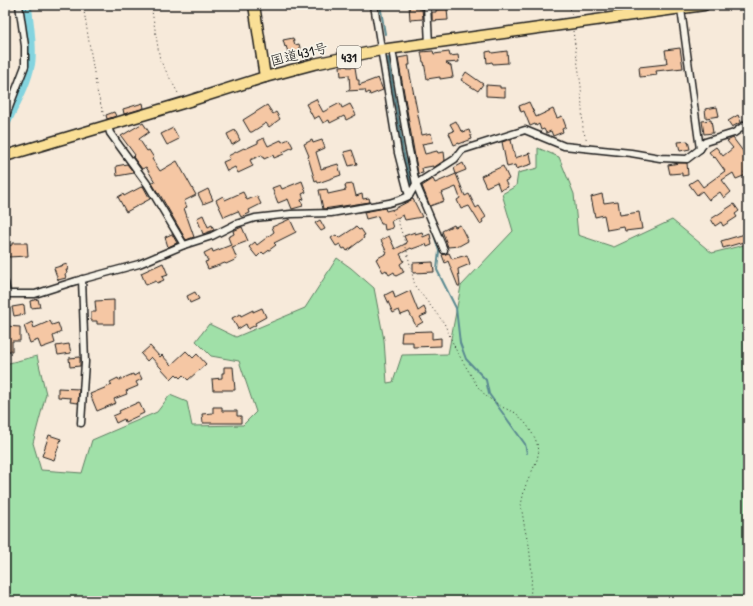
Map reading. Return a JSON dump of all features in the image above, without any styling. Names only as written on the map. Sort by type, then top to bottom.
[{"type":"highway","points":[[254,5],[265,77]]},
{"type":"highway","name":"国道431号","points":[[5,156],[108,126],[265,77],[314,64],[381,50],[704,5]]},
{"type":"street","points":[[374,5],[398,153],[409,196]]},
{"type":"street","points":[[427,5],[429,44]]},
{"type":"street","points":[[5,118],[25,66],[25,46],[19,7]]},
{"type":"street","points":[[681,9],[700,149]]},
{"type":"street","points":[[392,49],[416,184],[444,250]]},
{"type":"street","points":[[5,283],[6,295],[36,294],[82,279],[139,264],[184,245],[212,236],[236,224],[255,218],[291,214],[331,213],[389,203],[409,196],[416,184],[455,159],[462,150],[525,130],[564,146],[590,150],[631,153],[660,158],[688,159],[700,149],[705,142],[734,133],[748,123]]},
{"type":"street","points":[[108,126],[110,133],[148,185],[184,245]]},
{"type":"street","points":[[81,423],[84,362],[82,279]]},
{"type":"path","points":[[5,12],[19,7],[50,5]]},
{"type":"path","points":[[83,5],[97,91],[100,105],[108,126]]},
{"type":"path","points":[[151,5],[160,60],[183,103]]},
{"type":"path","points":[[572,24],[581,86],[583,130],[590,150]]},
{"type":"path","points":[[389,203],[398,221],[405,243],[415,286],[444,323],[456,350],[478,387],[487,397],[504,408],[516,413],[528,425],[535,438],[538,450],[537,460],[524,487],[521,505],[529,545],[532,574],[530,601]]},
{"type":"green space","points":[[538,148],[559,157],[574,194],[578,235],[614,247],[672,220],[712,253],[748,244],[748,601],[5,601],[5,364],[37,356],[46,394],[33,443],[41,470],[82,473],[92,440],[157,412],[170,395],[187,402],[192,426],[243,425],[256,412],[239,361],[211,356],[196,341],[209,324],[236,337],[305,308],[337,258],[374,288],[384,340],[387,383],[393,382],[402,355],[448,354],[461,286],[513,231],[502,194],[516,186],[518,173],[538,168]]},
{"type":"building","points":[[409,5],[419,5],[419,9],[422,9],[423,19],[410,20]]},
{"type":"building","points":[[447,9],[448,20],[432,21],[432,12]]},
{"type":"building","points":[[293,38],[295,45],[299,44],[302,55],[290,58],[283,40]]},
{"type":"building","points":[[680,48],[683,68],[656,71],[657,75],[640,77],[639,67],[666,64],[665,50]]},
{"type":"building","points":[[433,51],[434,54],[449,52],[450,56],[458,55],[459,62],[446,63],[451,66],[453,77],[427,79],[421,52]]},
{"type":"building","points":[[491,51],[492,53],[507,51],[508,63],[487,63],[486,52]]},
{"type":"building","points":[[409,56],[410,65],[408,65],[422,135],[431,133],[433,142],[422,144],[425,154],[437,151],[438,153],[444,152],[445,160],[433,168],[433,166],[422,168],[423,173],[418,174],[398,58]]},
{"type":"building","points":[[340,66],[355,67],[359,85],[378,78],[383,90],[370,95],[369,92],[366,94],[365,90],[346,91],[350,89],[349,75],[341,76]]},
{"type":"building","points":[[466,72],[483,84],[478,91],[461,80]]},
{"type":"building","points":[[486,85],[505,88],[505,97],[486,96]]},
{"type":"building","points":[[316,99],[323,112],[340,103],[342,108],[350,104],[356,115],[346,120],[344,116],[330,123],[329,120],[323,123],[319,116],[314,119],[306,104]]},
{"type":"building","points":[[529,102],[536,117],[553,109],[557,118],[562,116],[566,127],[562,129],[563,132],[553,136],[551,131],[546,133],[544,129],[541,130],[539,124],[536,126],[535,124],[530,126],[524,111],[521,112],[519,106]]},
{"type":"building","points":[[143,103],[144,108],[124,114],[123,109]]},
{"type":"building","points":[[267,105],[273,114],[276,112],[280,119],[269,127],[266,123],[250,132],[243,120]]},
{"type":"building","points":[[717,107],[719,116],[706,118],[705,109]]},
{"type":"building","points":[[114,112],[116,116],[107,119],[106,115]]},
{"type":"building","points":[[738,115],[741,122],[732,127],[728,121]]},
{"type":"building","points":[[711,120],[713,133],[704,134],[702,121]]},
{"type":"building","points":[[456,121],[461,131],[462,130],[463,132],[469,130],[472,139],[454,145],[449,133],[454,131],[450,124]]},
{"type":"building","points":[[143,123],[149,132],[139,139],[147,151],[149,150],[154,158],[152,159],[160,171],[177,161],[196,195],[184,201],[187,207],[184,208],[194,237],[186,240],[152,183],[155,182],[146,167],[142,169],[133,157],[135,155],[121,136]]},
{"type":"building","points":[[173,128],[179,139],[167,145],[161,134]]},
{"type":"building","points":[[235,130],[240,140],[232,145],[227,134]]},
{"type":"building","points":[[264,138],[268,146],[281,140],[282,142],[289,139],[293,147],[283,152],[284,154],[274,158],[273,155],[264,159],[262,155],[250,160],[253,166],[238,173],[235,167],[227,171],[223,162],[230,159],[228,156],[258,143],[258,141]]},
{"type":"building","points":[[733,138],[748,158],[748,169],[744,172],[746,175],[736,179],[733,173],[722,180],[731,192],[724,198],[720,192],[709,200],[702,191],[697,195],[689,184],[697,179],[703,187],[725,171],[715,157],[714,158],[709,152],[716,147],[723,156],[733,148],[727,141]]},
{"type":"building","points":[[312,140],[313,143],[322,140],[325,148],[316,152],[321,169],[338,164],[341,175],[318,183],[317,180],[315,181],[308,157],[309,156],[304,144]]},
{"type":"building","points":[[511,140],[515,158],[530,153],[532,164],[516,169],[515,165],[507,167],[502,142]]},
{"type":"building","points":[[688,141],[690,149],[680,151],[678,142]]},
{"type":"building","points":[[352,150],[357,164],[349,166],[344,152]]},
{"type":"building","points":[[463,163],[466,170],[456,174],[454,168]]},
{"type":"building","points":[[687,163],[688,175],[682,176],[682,173],[670,174],[668,165]]},
{"type":"building","points":[[127,164],[134,173],[117,176],[116,166]]},
{"type":"building","points":[[503,166],[509,179],[505,181],[508,187],[500,190],[497,182],[486,187],[481,176]]},
{"type":"building","points":[[456,174],[465,196],[469,194],[476,208],[479,206],[486,217],[480,224],[469,206],[461,209],[457,200],[460,198],[456,187],[441,193],[444,201],[430,206],[422,186],[433,179],[435,183]]},
{"type":"building","points":[[302,181],[306,192],[302,194],[304,199],[301,200],[303,206],[292,209],[288,199],[278,203],[272,188],[280,185],[282,189]]},
{"type":"building","points":[[353,184],[356,196],[362,194],[363,199],[369,198],[370,202],[323,209],[319,190],[327,189],[328,194],[346,190],[345,185]]},
{"type":"building","points":[[143,186],[150,199],[126,212],[118,197],[123,194],[124,196]]},
{"type":"building","points":[[208,189],[213,200],[203,204],[198,194]]},
{"type":"building","points":[[243,192],[247,200],[257,196],[261,204],[249,210],[250,213],[241,217],[238,211],[224,217],[216,200],[223,196],[225,200]]},
{"type":"building","points":[[602,194],[604,203],[618,201],[620,215],[639,212],[642,229],[625,231],[624,227],[607,230],[604,215],[595,217],[591,197]]},
{"type":"building","points":[[413,199],[422,217],[405,220],[403,215],[391,221],[393,228],[385,230],[384,224],[381,224],[378,216],[366,219],[364,212],[385,208],[386,211],[394,209]]},
{"type":"building","points":[[734,204],[739,211],[735,214],[737,217],[723,226],[721,222],[715,226],[711,219]]},
{"type":"building","points":[[203,215],[208,227],[212,225],[214,230],[203,234],[197,218]]},
{"type":"building","points":[[290,219],[296,232],[274,243],[276,245],[264,254],[262,252],[257,257],[249,247],[255,242],[257,245],[274,232],[272,227]]},
{"type":"building","points":[[320,220],[325,229],[321,231],[315,223]]},
{"type":"building","points":[[454,225],[455,227],[460,225],[468,241],[459,246],[448,247],[442,231]]},
{"type":"building","points":[[242,227],[248,241],[232,247],[237,259],[208,269],[205,262],[208,261],[204,253],[212,249],[213,252],[231,245],[228,237],[234,234],[233,231]]},
{"type":"building","points":[[356,227],[359,230],[361,229],[365,235],[363,236],[364,238],[347,251],[345,248],[343,249],[340,244],[336,246],[331,238],[336,235],[339,238]]},
{"type":"building","points":[[415,232],[415,234],[422,232],[423,237],[430,234],[432,245],[427,247],[426,244],[412,249],[411,248],[400,254],[404,261],[400,264],[404,272],[396,276],[394,272],[389,275],[386,270],[383,272],[376,259],[387,253],[381,240],[389,236],[395,249],[407,243],[404,236]]},
{"type":"building","points":[[172,234],[177,243],[168,247],[165,237]]},
{"type":"building","points":[[745,234],[747,241],[723,248],[721,241]]},
{"type":"building","points":[[12,243],[27,243],[28,256],[8,257],[7,246],[12,245]]},
{"type":"building","points":[[449,253],[452,259],[467,255],[470,264],[458,269],[460,286],[458,286],[448,261],[445,263],[442,255]]},
{"type":"building","points":[[433,262],[434,272],[413,273],[413,263]]},
{"type":"building","points":[[163,263],[168,275],[162,277],[164,280],[146,285],[141,273]]},
{"type":"building","points":[[67,264],[68,270],[66,270],[67,273],[65,274],[66,278],[58,280],[54,268]]},
{"type":"building","points":[[393,291],[395,298],[410,291],[418,311],[424,307],[427,314],[420,317],[423,322],[416,326],[409,312],[401,315],[399,310],[393,313],[385,295]]},
{"type":"building","points":[[195,292],[199,299],[190,303],[187,296]]},
{"type":"building","points":[[38,299],[40,307],[31,308],[30,301]]},
{"type":"building","points":[[114,300],[114,324],[97,324],[97,321],[91,321],[91,312],[96,312],[95,301]]},
{"type":"building","points":[[24,305],[25,314],[14,316],[12,307]]},
{"type":"building","points":[[262,308],[266,317],[248,329],[246,324],[238,329],[232,318],[240,314],[241,316],[253,310],[253,312]]},
{"type":"building","points":[[50,321],[52,325],[58,323],[61,332],[53,336],[55,343],[41,348],[38,340],[30,343],[24,326],[32,322],[34,328]]},
{"type":"building","points":[[5,326],[20,327],[20,341],[12,341],[12,351],[5,351]]},
{"type":"building","points":[[432,331],[432,339],[441,338],[441,346],[413,347],[413,342],[401,342],[402,332]]},
{"type":"building","points":[[69,344],[71,353],[58,355],[56,346]]},
{"type":"building","points":[[150,346],[160,357],[162,355],[171,365],[186,351],[193,358],[197,354],[206,364],[188,380],[183,375],[180,378],[176,374],[171,379],[151,357],[147,361],[141,354]]},
{"type":"building","points":[[80,357],[80,366],[70,367],[69,358]]},
{"type":"building","points":[[224,367],[233,367],[235,390],[213,390],[212,379],[222,378]]},
{"type":"building","points":[[139,373],[142,379],[136,382],[138,386],[126,391],[127,394],[114,399],[116,403],[97,411],[90,394],[112,385],[110,382],[118,378],[119,380]]},
{"type":"building","points":[[58,388],[79,389],[78,403],[70,402],[71,398],[58,397]]},
{"type":"building","points":[[139,402],[144,413],[125,422],[124,419],[116,423],[113,416],[120,413],[119,411]]},
{"type":"building","points":[[213,407],[222,407],[222,411],[237,411],[237,416],[241,416],[241,423],[203,423],[202,414],[213,413]]},
{"type":"building","points":[[49,435],[61,439],[54,460],[42,456]]},
{"type":"waterway","points":[[5,122],[22,87],[29,64],[30,42],[26,5]]},
{"type":"waterway","points":[[380,5],[385,34]]},
{"type":"waterway","points":[[388,58],[403,150],[410,181],[422,205]]},
{"type":"waterway","points":[[431,225],[439,251],[437,270],[456,308],[460,343],[466,359],[486,380],[489,394],[525,444],[527,453]]}]
